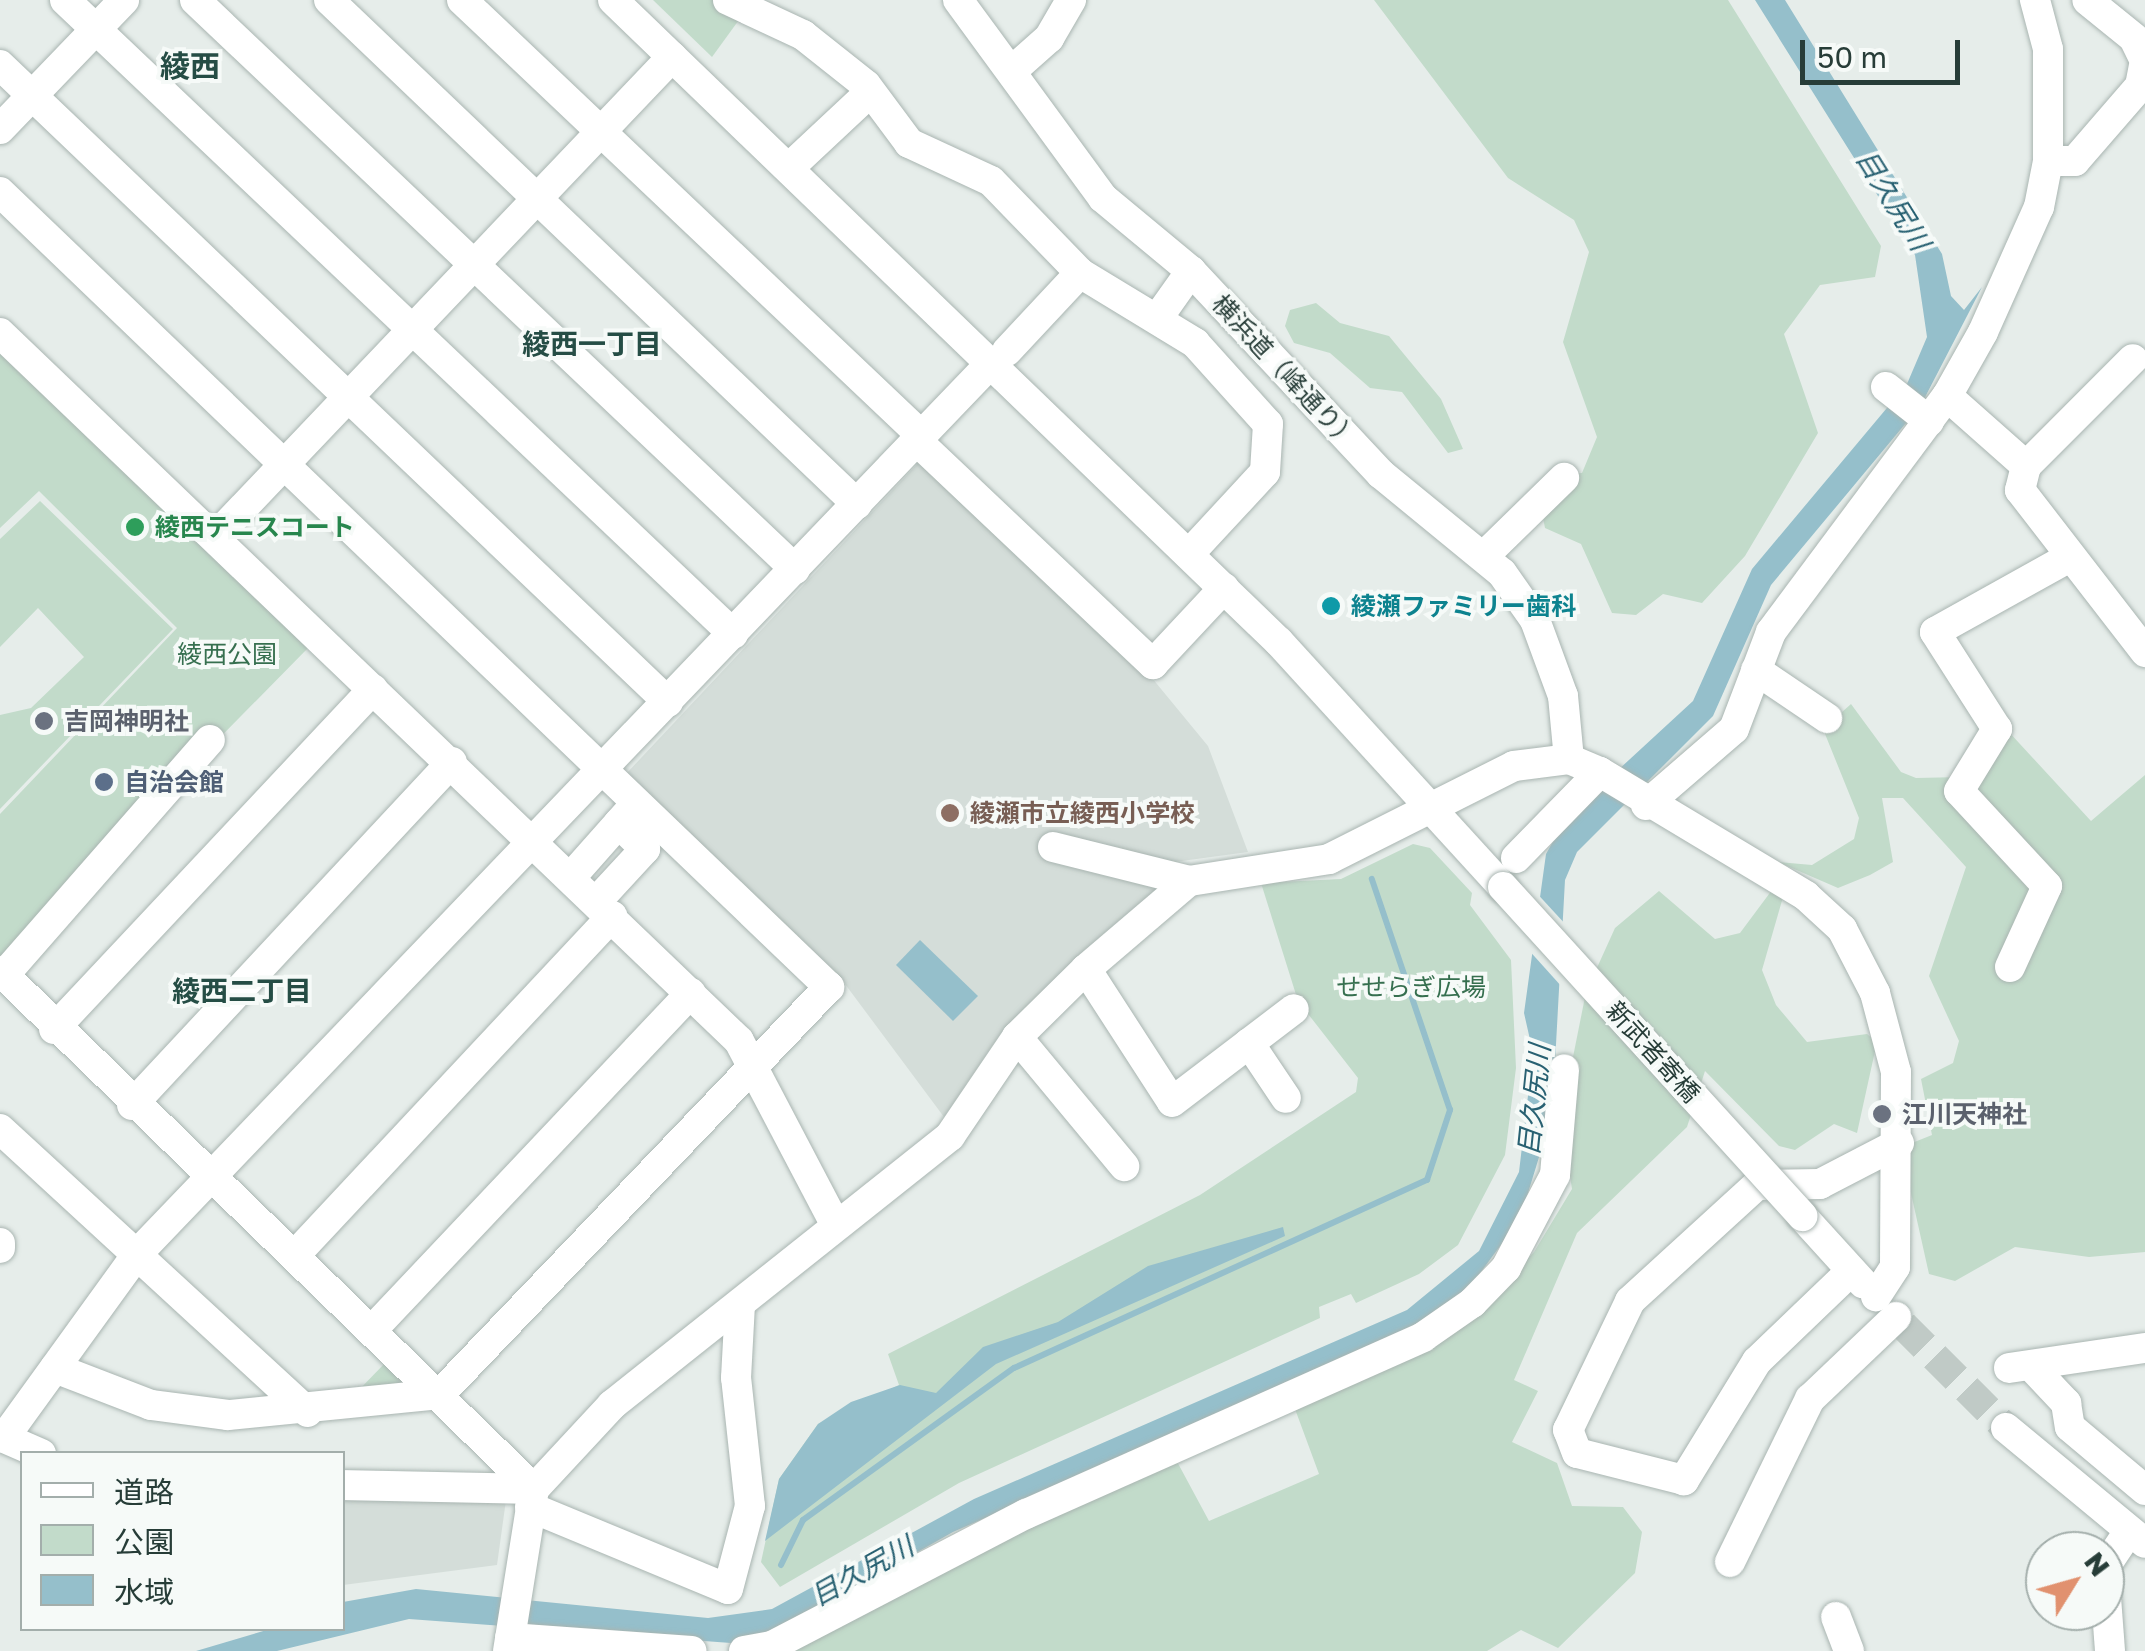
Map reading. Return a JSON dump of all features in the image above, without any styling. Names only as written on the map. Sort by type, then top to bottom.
[{"type":"street","points":[[66,0],[409,334],[733,634]]},
{"type":"street","points":[[0,129],[124,0]]},
{"type":"street","points":[[195,0],[795,569]]},
{"type":"street","points":[[329,0],[857,504]]},
{"type":"street","points":[[462,0],[1153,664],[1224,588]]},
{"type":"street","name":"新武者寄橋","points":[[613,0],[788,168],[999,357],[1224,588],[1892,1313]]},
{"type":"street","points":[[728,0],[802,35],[868,94],[909,143],[1022,206],[1080,273],[1195,343],[1268,424],[1265,472],[1189,554]]},
{"type":"street","name":"横浜道（峰通り）","points":[[958,0],[1014,69],[1068,160],[1191,271],[1381,474],[1484,556],[1535,620],[1563,696],[1570,760]]},
{"type":"street","points":[[1014,69],[1049,38],[1070,0]]},
{"type":"street","points":[[1642,802],[1734,729],[1756,670],[1827,552],[1925,418],[1948,396],[2016,258],[2048,160],[2048,49],[2035,0]]},
{"type":"street","points":[[2048,160],[2075,162],[2140,86],[2145,61],[2134,38],[2087,0]]},
{"type":"street","points":[[215,537],[672,57]]},
{"type":"street","points":[[0,64],[347,400],[668,702]]},
{"type":"street","points":[[788,168],[868,94]]},
{"type":"street","points":[[0,192],[283,467],[604,769],[645,849],[604,908],[296,1254]]},
{"type":"street","points":[[1157,319],[1191,271]]},
{"type":"street","points":[[34,1451],[2,1437],[138,1253],[1080,273]]},
{"type":"street","points":[[0,333],[691,994],[756,1064],[834,1222]]},
{"type":"street","points":[[2133,359],[2026,466],[2020,490],[2068,558],[2145,652]]},
{"type":"street","points":[[1889,389],[1925,418]]},
{"type":"street","points":[[1948,396],[2026,466]]},
{"type":"street","points":[[1484,556],[1564,478]]},
{"type":"street","points":[[2010,966],[2047,886],[1959,791],[1997,728],[1935,632],[2068,558]]},
{"type":"street","points":[[1756,670],[1827,718]]},
{"type":"street","points":[[54,1028],[372,688]]},
{"type":"street","points":[[210,740],[2,973],[132,1105],[374,1328],[528,1490],[728,1590],[750,1506],[736,1378],[740,1304]]},
{"type":"street","points":[[1053,847],[1188,881],[1330,858],[1514,766],[1570,760],[1601,774],[1642,802],[1806,896],[1842,928],[1888,1030],[1899,1142],[1892,1313],[1804,1407],[1730,1562]]},
{"type":"street","points":[[132,1105],[452,762]]},
{"type":"street","points":[[1516,858],[1601,774]]},
{"type":"street","points":[[571,877],[627,813]]},
{"type":"street","points":[[55,1368],[151,1405],[308,1412],[440,1394],[829,988],[627,813]]},
{"type":"street","points":[[692,1651],[509,1645],[528,1490],[612,1404],[740,1304],[834,1222],[950,1136],[1017,1037],[1086,969],[1188,881]]},
{"type":"street","points":[[1086,969],[1172,1102],[1294,1009]]},
{"type":"street","points":[[374,1328],[691,994]]},
{"type":"street","points":[[1017,1037],[1124,1166]]},
{"type":"street","points":[[1248,1044],[1286,1098]]},
{"type":"street","points":[[744,1651],[772,1646],[1026,1514],[1423,1337],[1472,1303],[1506,1268],[1555,1174],[1564,1069]]},
{"type":"street","points":[[0,1129],[308,1412]]},
{"type":"street","points":[[1852,1271],[1757,1361],[1684,1480],[1576,1453],[1568,1430],[1630,1301],[1757,1185],[1820,1184],[1899,1142]]},
{"type":"street","points":[[2145,1348],[2021,1368],[2066,1403],[2070,1427],[2145,1490]]},
{"type":"street","points":[[2006,1428],[2137,1537]]},
{"type":"street","points":[[345,1485],[528,1490]]},
{"type":"street","points":[[1836,1617],[1849,1651]]},
{"type":"shaded area","name":"綾瀬市立綾西小学校","points":[[922,459],[1152,678],[1208,746],[1248,852],[1167,863],[1164,887],[1005,1027],[944,1117],[845,984],[625,775]]},
{"type":"shaded area","points":[[345,1496],[506,1500],[497,1565],[345,1585]]},
{"type":"green space","points":[[653,0],[714,0],[744,13],[712,57]]},
{"type":"green space","points":[[1374,0],[1728,0],[1881,246],[1875,277],[1820,285],[1784,334],[1818,433],[1745,556],[1702,603],[1663,594],[1636,615],[1612,613],[1581,544],[1545,528],[1542,513],[1561,474],[1582,473],[1597,437],[1563,342],[1589,252],[1574,220],[1508,178]]},
{"type":"green space","points":[[1316,303],[1340,323],[1389,336],[1441,399],[1463,449],[1448,453],[1402,392],[1370,388],[1330,353],[1294,343],[1285,326],[1290,310]]},
{"type":"green space","name":"綾西公園","points":[[0,354],[308,648],[0,961],[0,814],[177,628],[39,491],[0,528]]},
{"type":"green space","name":"吉岡神明社","points":[[40,501],[173,629],[0,809],[0,715],[31,708],[84,657],[38,608],[0,647],[0,539]]},
{"type":"green space","points":[[1851,704],[1901,772],[1916,778],[1962,777],[2008,731],[2091,821],[2145,775],[2145,1252],[2089,1257],[2015,1247],[1955,1281],[1929,1274],[1904,1162],[1912,1143],[1932,1135],[1921,1079],[1953,1063],[1959,1041],[1929,976],[1966,867],[1903,798],[1882,798],[1893,862],[1870,875],[1838,888],[1778,862],[1812,865],[1854,839],[1859,818],[1823,729]]},
{"type":"green space","name":"せせらぎ広場","points":[[1413,844],[1430,848],[1472,893],[1470,905],[1511,960],[1516,1068],[1505,1155],[1458,1245],[1419,1274],[1356,1303],[1351,1294],[1319,1307],[1320,1318],[959,1483],[780,1587],[761,1562],[779,1479],[818,1424],[899,1385],[888,1354],[1200,1195],[1356,1092],[1358,1078],[1298,1001],[1261,883],[1341,879]]},
{"type":"green space","points":[[1772,890],[1783,897],[1762,970],[1776,1005],[1807,1042],[1867,1034],[1877,1042],[1857,1133],[1834,1124],[1795,1150],[1779,1146],[1705,1071],[1687,1127],[1577,1233],[1514,1380],[1538,1391],[1512,1442],[1557,1463],[1572,1506],[1623,1507],[1642,1532],[1635,1573],[1558,1648],[1521,1630],[1487,1651],[786,1651],[1174,1456],[1209,1521],[1319,1474],[1295,1409],[1460,1327],[1534,1252],[1572,1189],[1561,1117],[1586,992],[1615,928],[1659,891],[1715,939],[1740,933]]},
{"type":"green space","points":[[388,1360],[407,1389],[351,1398]]},
{"type":"water","name":"目久尻川","points":[[1755,0],[1785,0],[1942,254],[1951,296],[1964,310],[1982,287],[1921,405],[1771,585],[1713,716],[1577,852],[1565,880],[1554,1081],[1540,1154],[1520,1219],[1464,1295],[1417,1329],[953,1532],[769,1636],[731,1643],[409,1619],[277,1651],[196,1651],[263,1631],[345,1631],[345,1602],[416,1589],[708,1618],[772,1609],[974,1499],[1407,1310],[1479,1251],[1519,1172],[1533,1053],[1524,1013],[1546,854],[1566,818],[1693,701],[1752,569],[1907,384],[1927,337],[1915,255]]},
{"type":"water","points":[[920,940],[978,996],[953,1021],[896,965]]},
{"type":"water","points":[[1283,1227],[1285,1236],[996,1364],[765,1541],[779,1479],[818,1424],[851,1402],[900,1385],[936,1393],[983,1347],[1058,1322],[1148,1266]]},
{"type":"pier","points":[[1532,888],[1567,926],[1562,987],[1526,947]]},
{"type":"waterway","points":[[781,1565],[803,1520],[1014,1368],[1427,1180],[1450,1110],[1372,879]]},
{"type":"tunnel","points":[[1903,1325],[2006,1428]]},
{"type":"place","name":"綾西テニスコート","points":[[135,527]]},
{"type":"place","name":"綾瀬ファミリー歯科","points":[[1331,606]]},
{"type":"place","name":"吉岡神明社","points":[[44,721]]},
{"type":"place","name":"自治会館","points":[[104,782]]},
{"type":"place","name":"綾瀬市立綾西小学校","points":[[950,813]]},
{"type":"place","name":"江川天神社","points":[[1882,1114]]},
{"type":"district","name":"綾西","points":[[190,66]]},
{"type":"district","name":"綾西一丁目","points":[[592,344]]},
{"type":"district","name":"綾西二丁目","points":[[242,991]]}]
